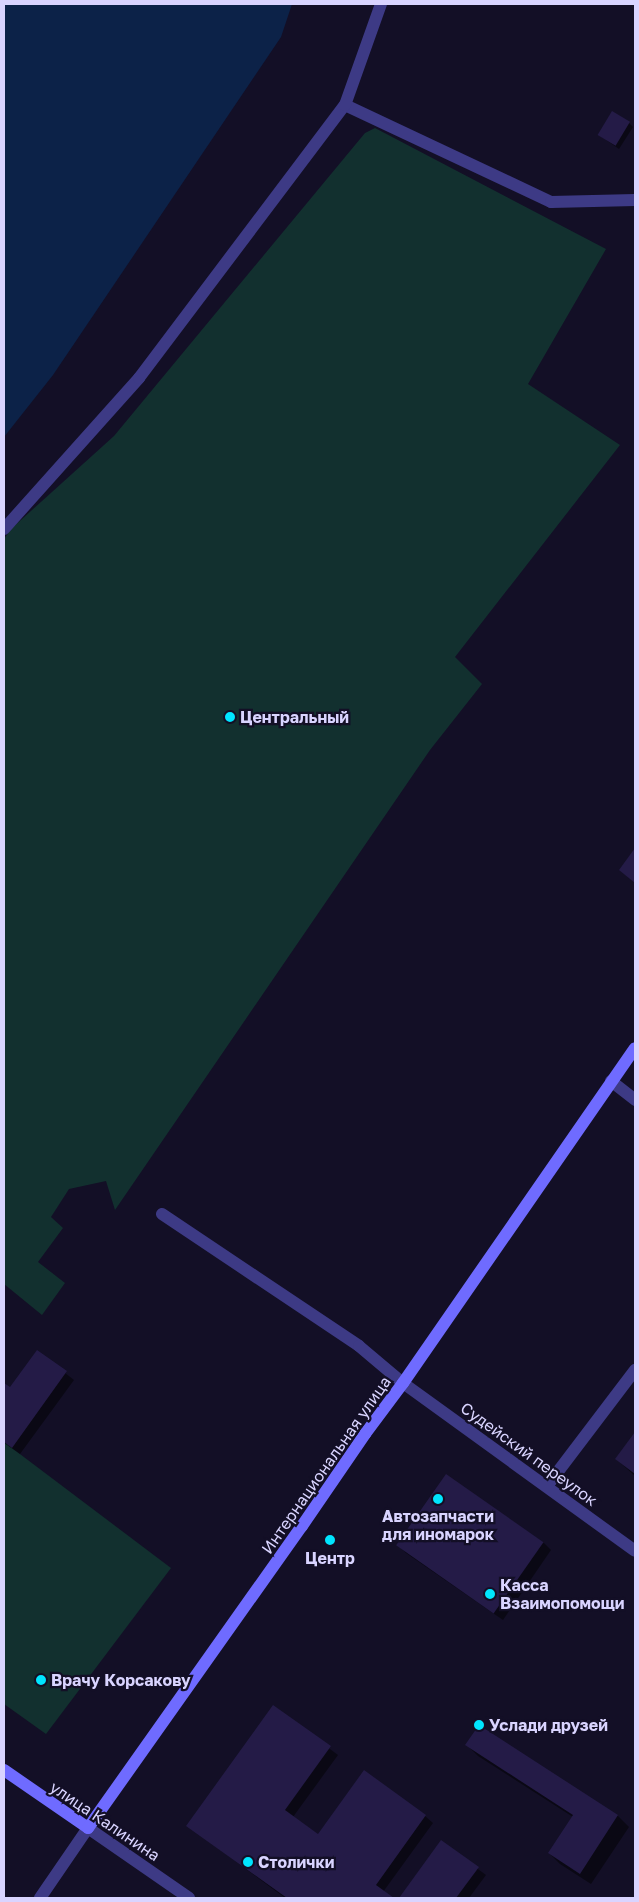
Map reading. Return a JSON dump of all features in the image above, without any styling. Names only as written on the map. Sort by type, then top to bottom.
[{"type":"main road","name":"Интернациональная улица","points":[[88,1828],[365,1434],[404,1383],[635,1048]]},
{"type":"main road","name":"улица Калинина","points":[[4,1770],[88,1828]]},
{"type":"street","points":[[4,529],[138,378],[345,105],[381,4]]},
{"type":"street","points":[[345,105],[551,202],[635,200]]},
{"type":"street","points":[[611,1081],[635,1100]]},
{"type":"street","name":"Судейский переулок","points":[[162,1214],[360,1346],[404,1383],[635,1551]]},
{"type":"street","points":[[547,1486],[635,1370]]},
{"type":"street","name":"Интернациональная улица","points":[[40,1898],[88,1828]]},
{"type":"street","name":"улица Калинина","points":[[88,1828],[189,1898]]},
{"type":"green space","name":"Центральный","points":[[375,128],[606,249],[528,384],[620,445],[455,657],[482,684],[430,750],[115,1210],[106,1181],[69,1189],[51,1217],[63,1228],[38,1262],[65,1283],[42,1315],[4,1284],[4,539],[11,529],[114,436],[365,133]]},
{"type":"green space","points":[[4,1442],[171,1568],[46,1734],[4,1704]]},
{"type":"water","points":[[4,4],[292,4],[281,37],[53,375],[4,437]]},
{"type":"building","points":[[612,111],[630,122],[616,146],[598,135]]},
{"type":"building","points":[[635,848],[635,883],[619,870]]},
{"type":"building","points":[[37,1350],[67,1371],[12,1448],[4,1442],[4,1383],[10,1387]]},
{"type":"building","points":[[635,1432],[635,1474],[615,1459]]},
{"type":"building","points":[[446,1474],[543,1542],[494,1614],[396,1545]]},
{"type":"building","points":[[273,1705],[331,1746],[285,1810],[318,1834],[364,1770],[426,1815],[376,1885],[394,1898],[287,1898],[186,1826]]},
{"type":"building","points":[[479,1725],[618,1815],[580,1874],[548,1853],[573,1815],[465,1745]]},
{"type":"building","points":[[441,1840],[479,1867],[456,1898],[399,1898]]},
{"type":"place","name":"Центральный","points":[[230,717]]},
{"type":"place","name":"Автозапчасти для иномарок","points":[[438,1499]]},
{"type":"place","name":"Центр","points":[[330,1540]]},
{"type":"place","name":"Касса Взаимопомощи","points":[[490,1594]]},
{"type":"place","name":"Врачу Корсакову","points":[[41,1680]]},
{"type":"place","name":"Услади друзей","points":[[479,1725]]},
{"type":"place","name":"Столички","points":[[248,1862]]}]
